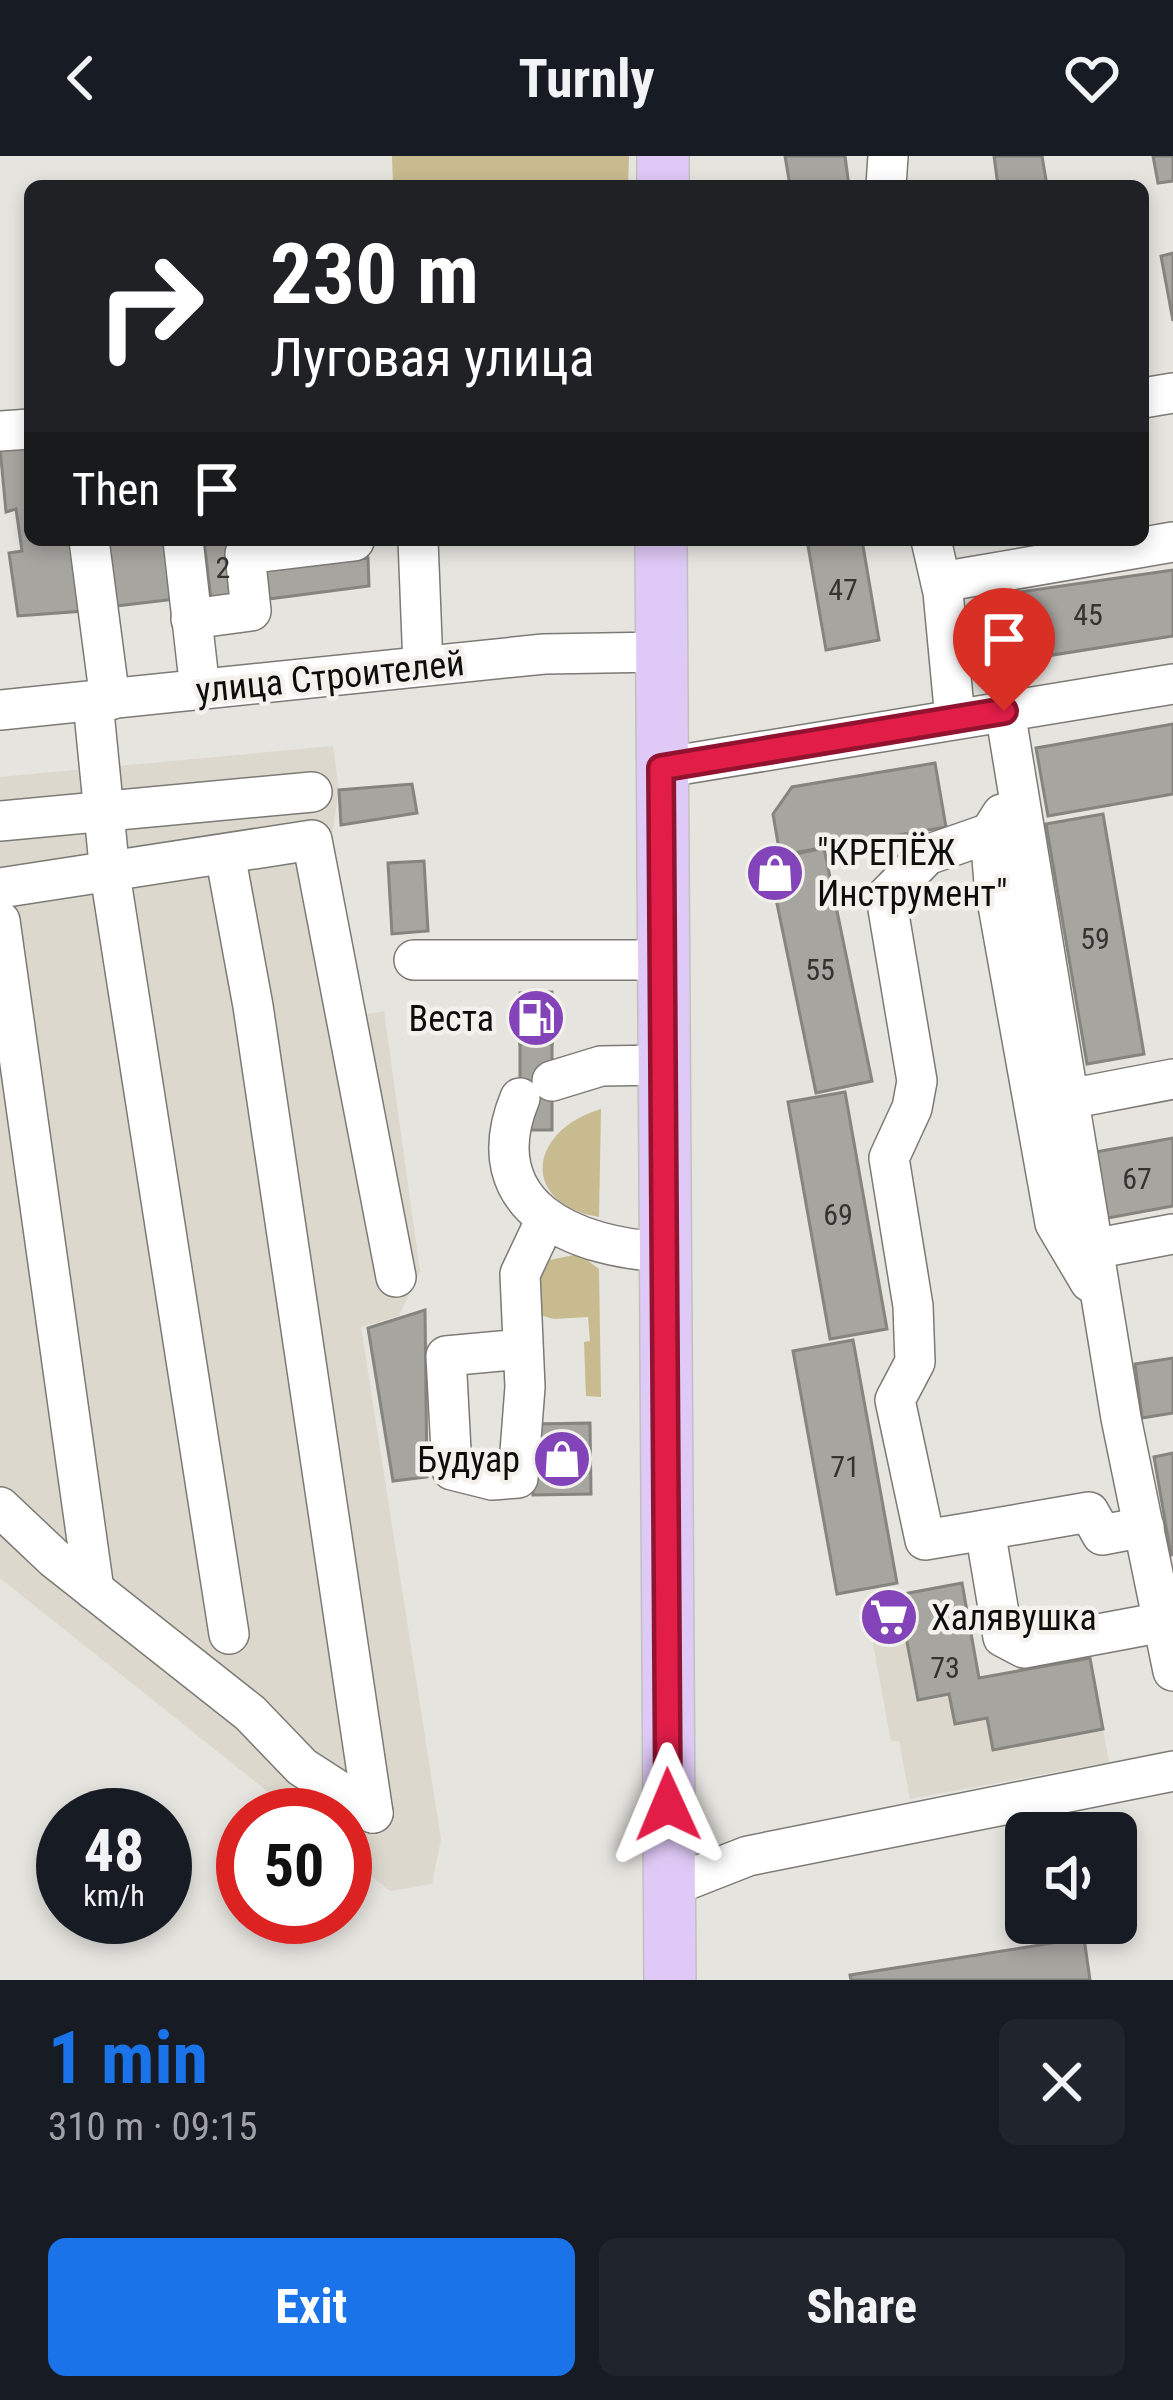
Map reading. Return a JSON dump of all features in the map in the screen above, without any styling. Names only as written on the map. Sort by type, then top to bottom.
[{"type":"main road","points":[[661,546],[670,1980]]},
{"type":"street","points":[[941,582],[1173,542]]},
{"type":"street","points":[[89,546],[110,871],[229,1634]]},
{"type":"street","points":[[184,546],[200,690]]},
{"type":"street","points":[[191,619],[251,611],[245,554],[312,546]]},
{"type":"street","points":[[418,546],[423,666]]},
{"type":"street","points":[[932,546],[941,582],[955,719]]},
{"type":"street","name":"улица Строителей","points":[[1,701],[102,701],[544,654],[661,652]]},
{"type":"street","points":[[661,768],[1173,684]]},
{"type":"street","points":[[1004,711],[1102,1302],[1144,1527],[1166,1614],[1173,1671]]},
{"type":"street","points":[[0,821],[312,792]]},
{"type":"street","points":[[1019,801],[997,818],[990,833],[994,883],[1055,1222],[1102,1302]]},
{"type":"street","points":[[990,833],[927,855],[886,897],[917,1081],[912,1108],[889,1158],[913,1306],[915,1363],[895,1400],[925,1540],[1088,1513],[1102,1535],[1144,1527]]},
{"type":"street","points":[[0,888],[312,840],[396,1276]]},
{"type":"street","points":[[0,1507],[94,1590],[250,1713],[302,1767],[373,1813],[254,1006],[225,854]]},
{"type":"street","points":[[0,921],[94,1590]]},
{"type":"street","points":[[415,960],[662,960]]},
{"type":"street","points":[[663,1065],[601,1066],[536,1090],[510,1133],[514,1184],[545,1221],[622,1250],[665,1252]]},
{"type":"street","points":[[1069,1100],[1173,1079]]},
{"type":"street","points":[[523,1349],[520,1274],[545,1221]]},
{"type":"street","points":[[1093,1249],[1173,1234]]},
{"type":"street","points":[[985,1530],[1003,1637],[1024,1648],[1166,1614]]},
{"type":"street","points":[[669,1887],[748,1856],[1173,1771]]},
{"type":"shaded area","points":[[392,156],[629,156],[628,180],[393,180]]},
{"type":"shaded area","points":[[333,746],[339,790],[332,834],[362,1015],[384,1011],[420,1271],[399,1316],[361,1327],[441,1839],[432,1884],[390,1891],[372,1877],[372,1788],[263,1788],[0,1578],[0,777]]},
{"type":"shaded area","points":[[601,1109],[599,1217],[573,1210],[556,1198],[545,1183],[543,1166],[558,1133]]},
{"type":"shaded area","points":[[579,1254],[599,1269],[601,1397],[586,1396],[588,1317],[554,1319],[536,1314],[535,1281],[545,1261]]},
{"type":"shaded area","points":[[898,1595],[918,1699],[949,1694],[956,1724],[987,1718],[993,1750],[1103,1729],[1109,1762],[910,1799],[899,1741],[891,1741],[865,1601]]},
{"type":"building","points":[[785,156],[845,156],[848,180],[789,180]]},
{"type":"building","points":[[994,156],[1042,156],[1046,180],[997,180]]},
{"type":"building","points":[[1153,156],[1173,156],[1173,181],[1158,183]]},
{"type":"building","points":[[1173,253],[1173,321],[1161,256]]},
{"type":"building","points":[[24,445],[24,546],[76,546],[84,611],[18,616],[9,553],[22,551],[16,509],[6,512],[0,448]]},
{"type":"building","points":[[109,546],[170,546],[176,599],[116,606]]},
{"type":"building","points":[[205,546],[237,546],[243,597],[211,600]]},
{"type":"building","points":[[808,546],[863,546],[879,640],[826,650]]},
{"type":"building","points":[[368,558],[369,586],[261,600],[259,570]]},
{"type":"building","points":[[1173,570],[1173,636],[1009,662],[999,595]]},
{"type":"building","points":[[1173,724],[1173,794],[1048,816],[1036,748]]},
{"type":"building","points":[[935,763],[946,827],[780,855],[773,814],[792,787]]},
{"type":"building","points":[[412,784],[417,813],[341,825],[339,790]]},
{"type":"building","points":[[1103,814],[1144,1054],[1087,1064],[1046,824]]},
{"type":"building","points":[[824,848],[872,1081],[816,1093],[768,860]]},
{"type":"building","points":[[424,861],[428,931],[392,934],[388,863]]},
{"type":"building","name":"Веста","points":[[552,992],[552,1044],[520,1044],[520,993]]},
{"type":"building","points":[[520,1044],[552,1044],[552,1130],[520,1130]]},
{"type":"building","points":[[845,1092],[887,1329],[830,1339],[788,1102]]},
{"type":"building","points":[[1173,1138],[1173,1206],[1108,1218],[1096,1152]]},
{"type":"building","points":[[425,1310],[427,1477],[393,1481],[368,1328]]},
{"type":"building","points":[[853,1340],[897,1583],[837,1594],[793,1351]]},
{"type":"building","points":[[1173,1358],[1173,1413],[1142,1418],[1135,1364]]},
{"type":"building","name":"Будуар","points":[[590,1423],[591,1494],[533,1495],[532,1424]]},
{"type":"building","points":[[1173,1453],[1173,1554],[1171,1555],[1154,1457]]},
{"type":"building","points":[[962,1583],[979,1678],[1090,1658],[1103,1729],[993,1750],[987,1718],[955,1724],[949,1694],[918,1700],[898,1595]]},
{"type":"building","points":[[1046,1944],[1085,1944],[1090,1980],[851,1980],[850,1975]]},
{"type":"place","name":"\"КРЕПЁЖ Инструмент\"","points":[[775,873]]},
{"type":"place","name":"Веста","points":[[536,1018]]},
{"type":"place","name":"Будуар","points":[[562,1459]]},
{"type":"place","name":"Халявушка","points":[[889,1617]]},
{"type":"route","points":[[668,1805],[661,768],[1004,711]]}]
